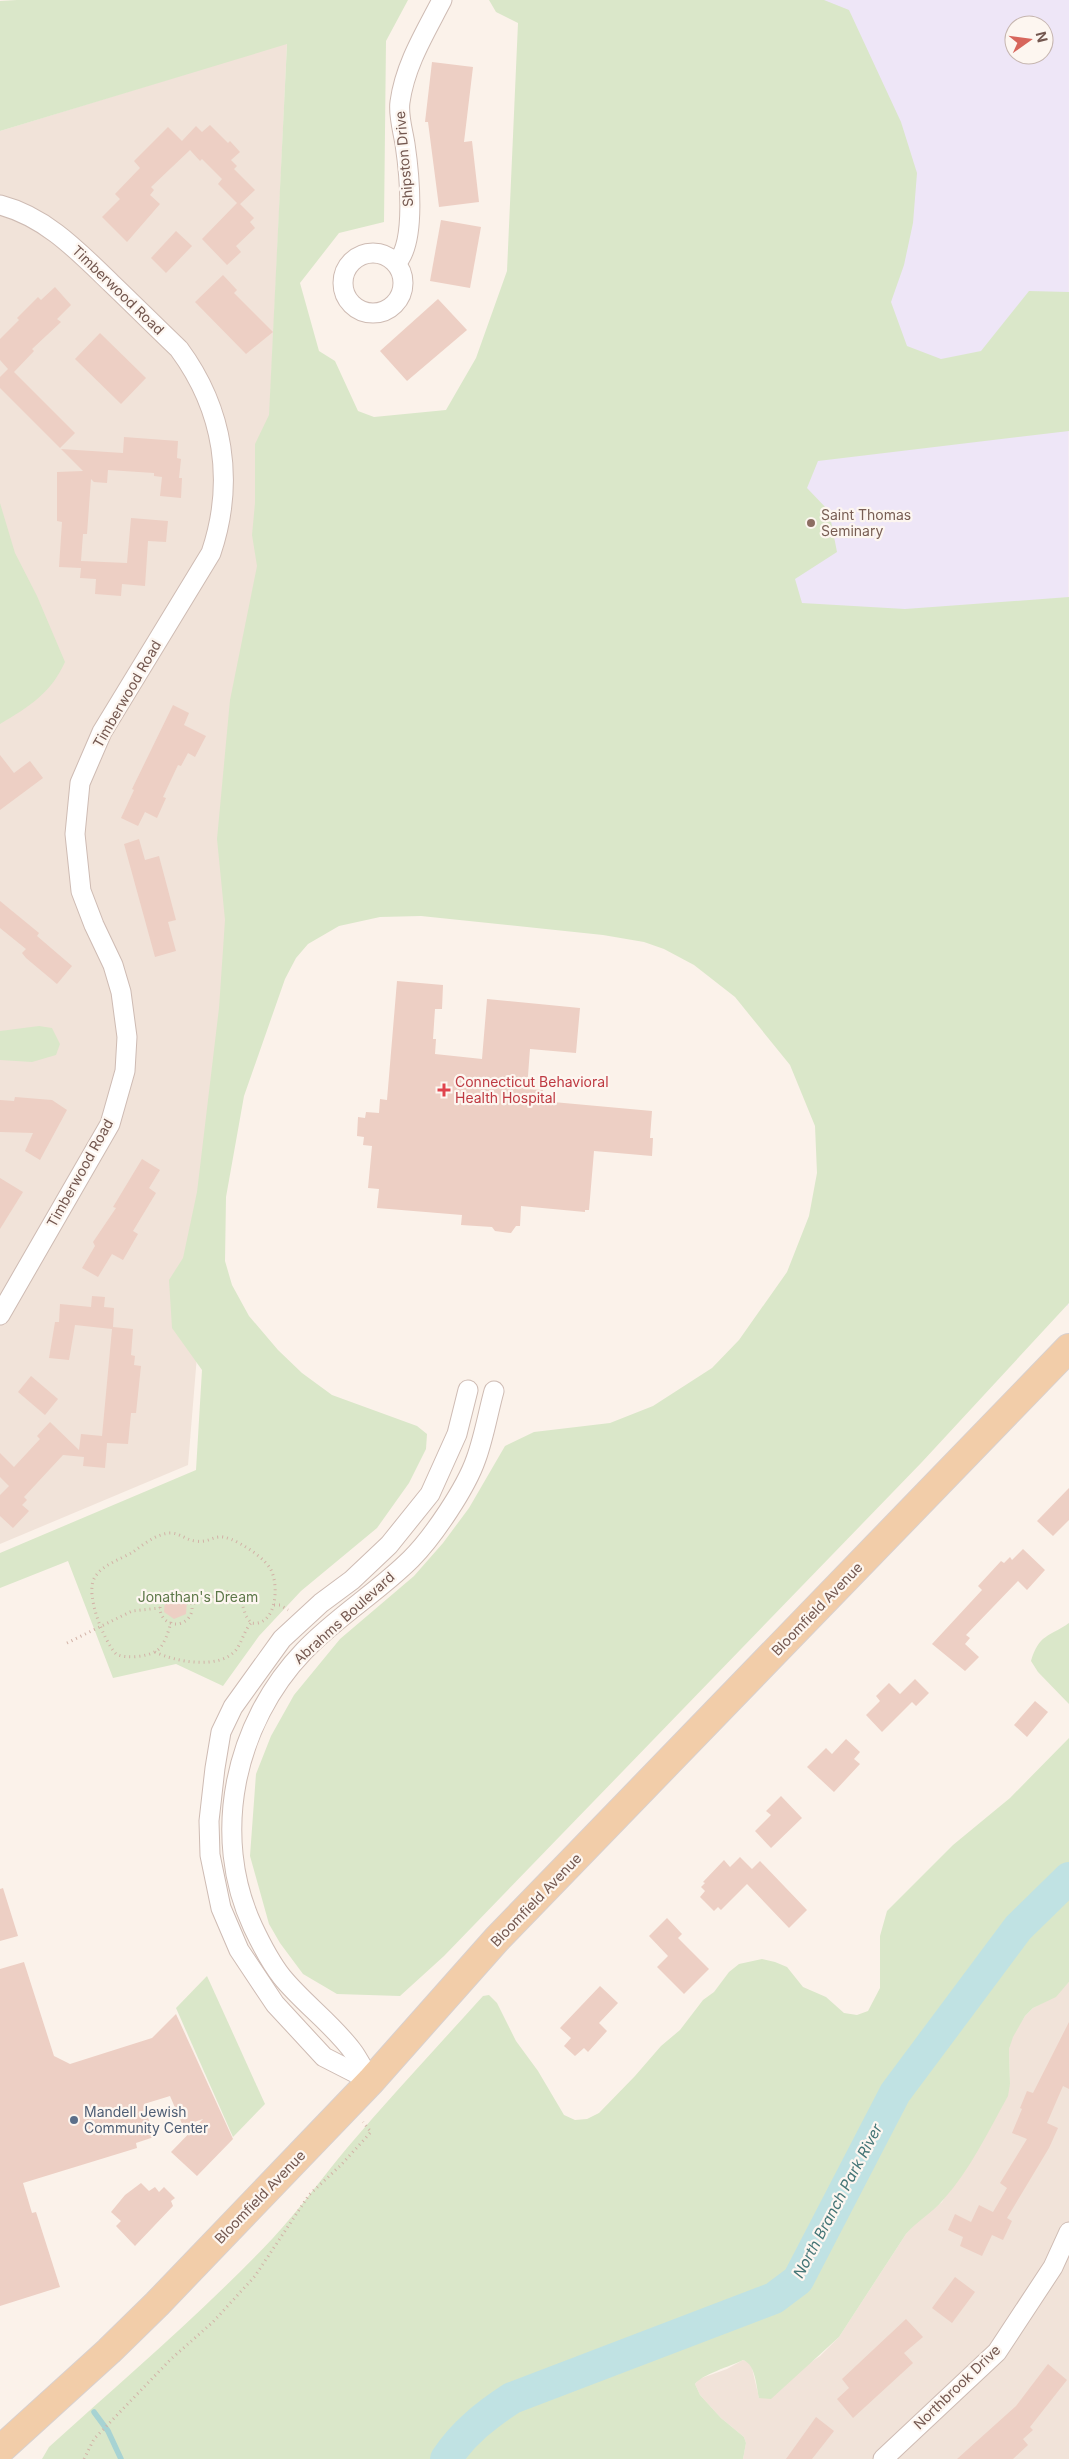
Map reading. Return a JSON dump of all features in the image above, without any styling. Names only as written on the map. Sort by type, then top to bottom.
[{"type":"main road","name":"Bloomfield Avenue","points":[[0,2450],[133,2329],[371,2081],[504,1932],[1069,1348]]},
{"type":"street","name":"Shipston Drive","points":[[396,263],[400,260],[410,232],[407,156],[400,104],[409,65],[442,0]]},
{"type":"street","name":"Timberwood Road","points":[[0,205],[28,216],[53,230],[76,248],[179,350],[192,367],[216,420],[223,466],[224,503],[220,527],[211,553],[102,732],[80,784],[75,834],[81,891],[113,965],[121,992],[127,1038],[126,1070],[110,1124],[0,1315]]},
{"type":"street","name":"Abrahms Boulevard","points":[[371,2081],[324,2056],[275,2004],[239,1950],[222,1908],[210,1855],[209,1821],[214,1768],[221,1732],[233,1707],[282,1639],[299,1622],[352,1580],[389,1545],[430,1494],[457,1434],[468,1390]]},
{"type":"street","name":"Abrahms Boulevard","points":[[371,2081],[353,2052],[282,1977],[252,1925],[235,1865],[233,1824],[237,1773],[258,1716],[286,1670],[305,1649],[411,1559],[456,1498],[476,1460],[494,1391]]},
{"type":"street","name":"Northbrook Drive","points":[[883,2459],[997,2352],[1061,2270],[1069,2232]]},
{"type":"path","points":[[171,1533],[197,1541],[223,1536],[248,1549],[270,1567],[274,1576],[276,1592],[274,1605],[264,1621],[251,1623],[235,1651],[207,1664],[165,1657],[155,1652],[118,1656],[110,1648],[92,1600],[92,1583],[95,1576],[141,1545],[159,1536],[171,1533]]},
{"type":"path","points":[[174,1592],[186,1596],[191,1604],[190,1614],[185,1621],[171,1622],[163,1616],[160,1608],[164,1597],[174,1592]]},
{"type":"path","points":[[191,1604],[224,1592],[236,1594],[241,1599],[246,1616],[251,1623]]},
{"type":"path","points":[[274,1605],[285,1607],[288,1611]]},
{"type":"path","points":[[67,1643],[132,1611],[160,1608]]},
{"type":"path","points":[[155,1652],[160,1647],[171,1622]]},
{"type":"path","points":[[84,2459],[94,2439],[171,2359],[213,2322],[255,2276],[309,2195],[341,2165],[371,2132],[348,2105]]},
{"type":"shaded area","name":"Saint Thomas Seminary","points":[[576,0],[1069,0],[1068,1306],[525,799]]},
{"type":"shaded area","points":[[287,43],[263,555],[188,1465],[0,1544],[0,131]]},
{"type":"shaded area","points":[[1069,1982],[1069,2459],[743,2459],[746,2443],[744,2437],[721,2418],[700,2395],[695,2384],[699,2379],[727,2369],[743,2360],[748,2362],[752,2368],[759,2398],[820,2356],[839,2337],[906,2234],[914,2224],[942,2202],[1010,2084],[1009,2049],[1012,2037],[1025,2016],[1033,2008],[1056,1996]]},
{"type":"green space","name":"Jonathan's Dream","points":[[408,0],[386,41],[384,222],[339,233],[300,283],[319,351],[335,361],[358,411],[374,417],[446,410],[476,358],[507,271],[518,23],[496,12],[489,0],[824,0],[849,10],[901,122],[917,173],[913,223],[904,265],[891,302],[907,346],[941,359],[981,351],[1029,291],[1069,292],[1069,431],[818,461],[807,488],[829,511],[837,552],[795,579],[802,603],[905,609],[1069,597],[1069,1303],[922,1462],[444,1956],[400,1996],[337,1994],[303,1974],[280,1943],[269,1924],[250,1856],[256,1774],[271,1736],[294,1695],[340,1639],[414,1576],[443,1543],[469,1508],[505,1446],[534,1432],[610,1423],[653,1406],[712,1368],[739,1340],[787,1272],[809,1216],[817,1173],[815,1126],[790,1065],[735,997],[694,965],[664,949],[644,942],[603,935],[421,916],[380,917],[339,926],[308,944],[296,958],[285,979],[244,1096],[226,1197],[225,1261],[232,1285],[249,1316],[278,1350],[302,1373],[332,1395],[417,1426],[427,1434],[426,1449],[409,1483],[377,1528],[301,1591],[259,1636],[223,1686],[176,1664],[113,1678],[68,1561],[0,1588],[0,1553],[196,1470],[202,1370],[172,1328],[169,1280],[183,1258],[197,1192],[219,1008],[225,920],[217,839],[230,700],[257,566],[252,535],[255,503],[255,444],[269,415],[287,44],[0,131],[0,1]]},
{"type":"green space","points":[[0,503],[15,553],[37,596],[65,662],[46,691],[30,705],[0,724]]},
{"type":"green space","points":[[39,1026],[52,1028],[60,1044],[56,1055],[32,1062],[0,1060],[0,1031]]},
{"type":"green space","points":[[1069,1623],[1069,1704],[1038,1672],[1031,1661],[1041,1641]]},
{"type":"green space","points":[[1069,1738],[1069,1982],[1056,1997],[1033,2008],[1025,2016],[1013,2037],[1009,2049],[1010,2084],[1008,2096],[978,2150],[962,2176],[943,2200],[906,2234],[839,2337],[771,2399],[759,2398],[751,2366],[743,2360],[710,2374],[695,2384],[700,2395],[721,2418],[744,2437],[746,2443],[743,2459],[42,2459],[49,2447],[191,2319],[273,2238],[364,2129],[483,1996],[489,1995],[497,2003],[516,2041],[538,2071],[564,2115],[575,2120],[587,2119],[599,2113],[661,2046],[680,2030],[703,2000],[714,1992],[729,1972],[739,1964],[762,1959],[775,1962],[787,1967],[803,1987],[826,1997],[844,2013],[857,2015],[868,2011],[880,1988],[880,1936],[887,1911],[953,1845],[1010,1798]]},
{"type":"green space","points":[[207,1976],[265,2104],[233,2137],[176,2008]]},
{"type":"building","points":[[432,62],[473,67],[464,142],[472,141],[479,202],[439,207],[428,122],[425,122]]},
{"type":"building","points":[[210,125],[240,152],[231,160],[237,166],[234,169],[255,190],[240,204],[254,218],[250,222],[255,228],[236,246],[241,252],[227,265],[202,239],[237,203],[218,184],[222,179],[190,150],[151,187],[154,190],[150,195],[160,204],[127,242],[102,217],[120,199],[115,194],[140,168],[134,161],[168,127],[182,141],[196,126],[202,132]]},
{"type":"building","points":[[441,220],[481,227],[470,288],[430,281]]},
{"type":"building","points":[[176,231],[192,246],[166,273],[151,258]]},
{"type":"building","points":[[223,275],[237,290],[234,293],[273,332],[246,354],[195,302]]},
{"type":"building","points":[[55,287],[71,305],[57,319],[61,322],[32,349],[34,351],[14,372],[75,433],[60,448],[0,388],[0,377],[8,369],[0,360],[0,339],[38,297],[41,300]]},
{"type":"building","points":[[438,299],[467,330],[407,381],[380,351]]},
{"type":"building","points":[[100,333],[146,378],[121,404],[75,359]]},
{"type":"building","points":[[124,437],[178,441],[177,458],[181,459],[179,478],[182,478],[181,498],[160,496],[162,477],[154,476],[154,473],[108,470],[107,483],[94,482],[91,479],[87,534],[83,534],[81,561],[127,563],[131,518],[168,521],[166,542],[148,541],[145,586],[122,584],[121,596],[95,594],[96,579],[80,578],[81,568],[59,567],[62,522],[57,521],[57,472],[83,471],[61,449],[123,453]]},
{"type":"building","points":[[173,705],[189,713],[184,725],[206,736],[195,757],[188,753],[181,766],[178,765],[163,797],[166,798],[157,818],[145,812],[138,826],[121,818],[134,790],[132,789]]},
{"type":"building","points":[[0,755],[14,773],[30,761],[43,778],[0,810]]},
{"type":"building","points":[[139,839],[145,860],[159,856],[176,920],[168,922],[176,951],[155,957],[124,844]]},
{"type":"building","points":[[0,901],[39,933],[37,936],[72,966],[57,984],[26,958],[22,953],[26,949],[0,928]]},
{"type":"building","points":[[397,981],[443,985],[442,1009],[435,1009],[433,1039],[436,1039],[435,1054],[482,1059],[487,999],[580,1008],[576,1053],[530,1049],[527,1089],[543,1090],[542,1101],[652,1111],[650,1138],[653,1138],[652,1156],[594,1151],[589,1210],[585,1210],[585,1212],[521,1206],[520,1226],[516,1226],[511,1233],[495,1231],[492,1227],[461,1225],[462,1215],[377,1208],[379,1189],[368,1188],[372,1146],[363,1145],[364,1137],[357,1136],[358,1117],[365,1118],[366,1112],[379,1113],[380,1099],[387,1100]]},
{"type":"building","points":[[15,1097],[52,1100],[67,1110],[40,1160],[25,1151],[33,1133],[0,1132],[0,1100],[14,1101]]},
{"type":"building","points":[[142,1159],[160,1170],[149,1188],[156,1193],[133,1231],[138,1234],[123,1260],[112,1254],[98,1277],[82,1268],[95,1246],[93,1242],[116,1208],[113,1207]]},
{"type":"building","points":[[0,1178],[23,1192],[0,1229]]},
{"type":"building","points":[[92,1296],[105,1297],[104,1307],[114,1308],[113,1327],[133,1329],[131,1355],[135,1356],[134,1365],[141,1366],[136,1413],[131,1413],[128,1444],[107,1443],[105,1468],[83,1466],[84,1457],[63,1455],[24,1497],[27,1500],[22,1505],[29,1511],[13,1528],[0,1516],[0,1495],[9,1486],[0,1477],[0,1453],[14,1467],[40,1439],[37,1436],[50,1422],[79,1450],[81,1434],[102,1436],[112,1329],[75,1325],[69,1360],[49,1358],[55,1322],[59,1322],[60,1304],[91,1307]]},
{"type":"building","points":[[31,1376],[58,1399],[45,1415],[18,1392]]},
{"type":"building","points":[[1069,1488],[1069,1520],[1053,1536],[1037,1521]]},
{"type":"building","points":[[1023,1549],[1045,1570],[1027,1590],[1018,1581],[966,1635],[970,1638],[965,1644],[979,1657],[965,1671],[932,1644],[982,1590],[978,1586],[1001,1561],[1004,1563],[1010,1557],[1012,1560]]},
{"type":"building","points":[[177,1594],[187,1601],[186,1614],[174,1619],[164,1612],[165,1599]]},
{"type":"building","points":[[915,1679],[929,1693],[916,1706],[912,1702],[882,1732],[866,1715],[880,1701],[876,1696],[889,1683],[900,1694]]},
{"type":"building","points":[[1035,1701],[1048,1712],[1027,1737],[1014,1725]]},
{"type":"building","points":[[846,1739],[860,1752],[854,1759],[860,1764],[834,1792],[807,1767],[826,1748],[832,1754]]},
{"type":"building","points":[[781,1796],[802,1818],[771,1848],[755,1831],[771,1815],[766,1811]]},
{"type":"building","points":[[740,1857],[752,1869],[760,1861],[807,1910],[789,1928],[747,1884],[721,1910],[718,1907],[714,1911],[700,1897],[705,1891],[701,1887],[705,1883],[703,1882],[724,1860],[730,1867]]},
{"type":"building","points":[[3,1888],[18,1936],[0,1941],[0,1889]]},
{"type":"building","points":[[667,1918],[682,1934],[678,1938],[709,1969],[684,1994],[657,1967],[668,1956],[649,1936]]},
{"type":"building","name":"Mandell Jewish Community Center","points":[[24,1962],[54,2056],[70,2064],[152,2038],[176,2014],[233,2139],[197,2176],[171,2152],[203,2119],[183,2126],[170,2096],[144,2104],[154,2137],[136,2143],[137,2148],[23,2183],[32,2213],[36,2212],[60,2287],[0,2306],[0,1969]]},
{"type":"building","points":[[600,1986],[618,2003],[599,2023],[607,2031],[588,2052],[584,2048],[575,2056],[564,2046],[571,2038],[560,2028]]},
{"type":"building","points":[[1069,2022],[1069,2089],[1063,2086],[1047,2123],[1058,2128],[1049,2148],[1007,2218],[1012,2221],[1003,2240],[992,2235],[982,2256],[960,2246],[963,2237],[948,2230],[955,2214],[971,2222],[979,2205],[993,2212],[1007,2188],[1000,2183],[1027,2139],[1012,2133],[1022,2109],[1020,2108],[1027,2091],[1033,2093]]},
{"type":"building","points":[[141,2183],[149,2191],[155,2187],[159,2192],[164,2187],[175,2198],[171,2201],[173,2206],[135,2246],[116,2226],[121,2221],[111,2212],[125,2195]]},
{"type":"building","points":[[955,2277],[975,2292],[952,2323],[932,2308]]},
{"type":"building","points":[[906,2319],[923,2337],[904,2353],[913,2363],[853,2418],[837,2399],[849,2388],[842,2379]]},
{"type":"building","points":[[1048,2364],[1067,2380],[1030,2427],[1033,2430],[1023,2439],[1028,2445],[1013,2459],[957,2459],[1016,2406]]},
{"type":"building","points":[[816,2417],[834,2431],[812,2459],[786,2459]]},
{"type":"waterway","name":"North Branch Park River","points":[[446,2459],[476,2425],[512,2398],[774,2298],[798,2280],[895,2093],[1018,1928],[1069,1878]]},
{"type":"waterway","points":[[94,2412],[108,2431],[121,2459]]},
{"type":"place","name":"Saint Thomas Seminary","points":[[811,523]]},
{"type":"place","name":"Connecticut Behavioral Health Hospital","points":[[444,1090]]},
{"type":"place","name":"Mandell Jewish Community Center","points":[[74,2120]]}]
